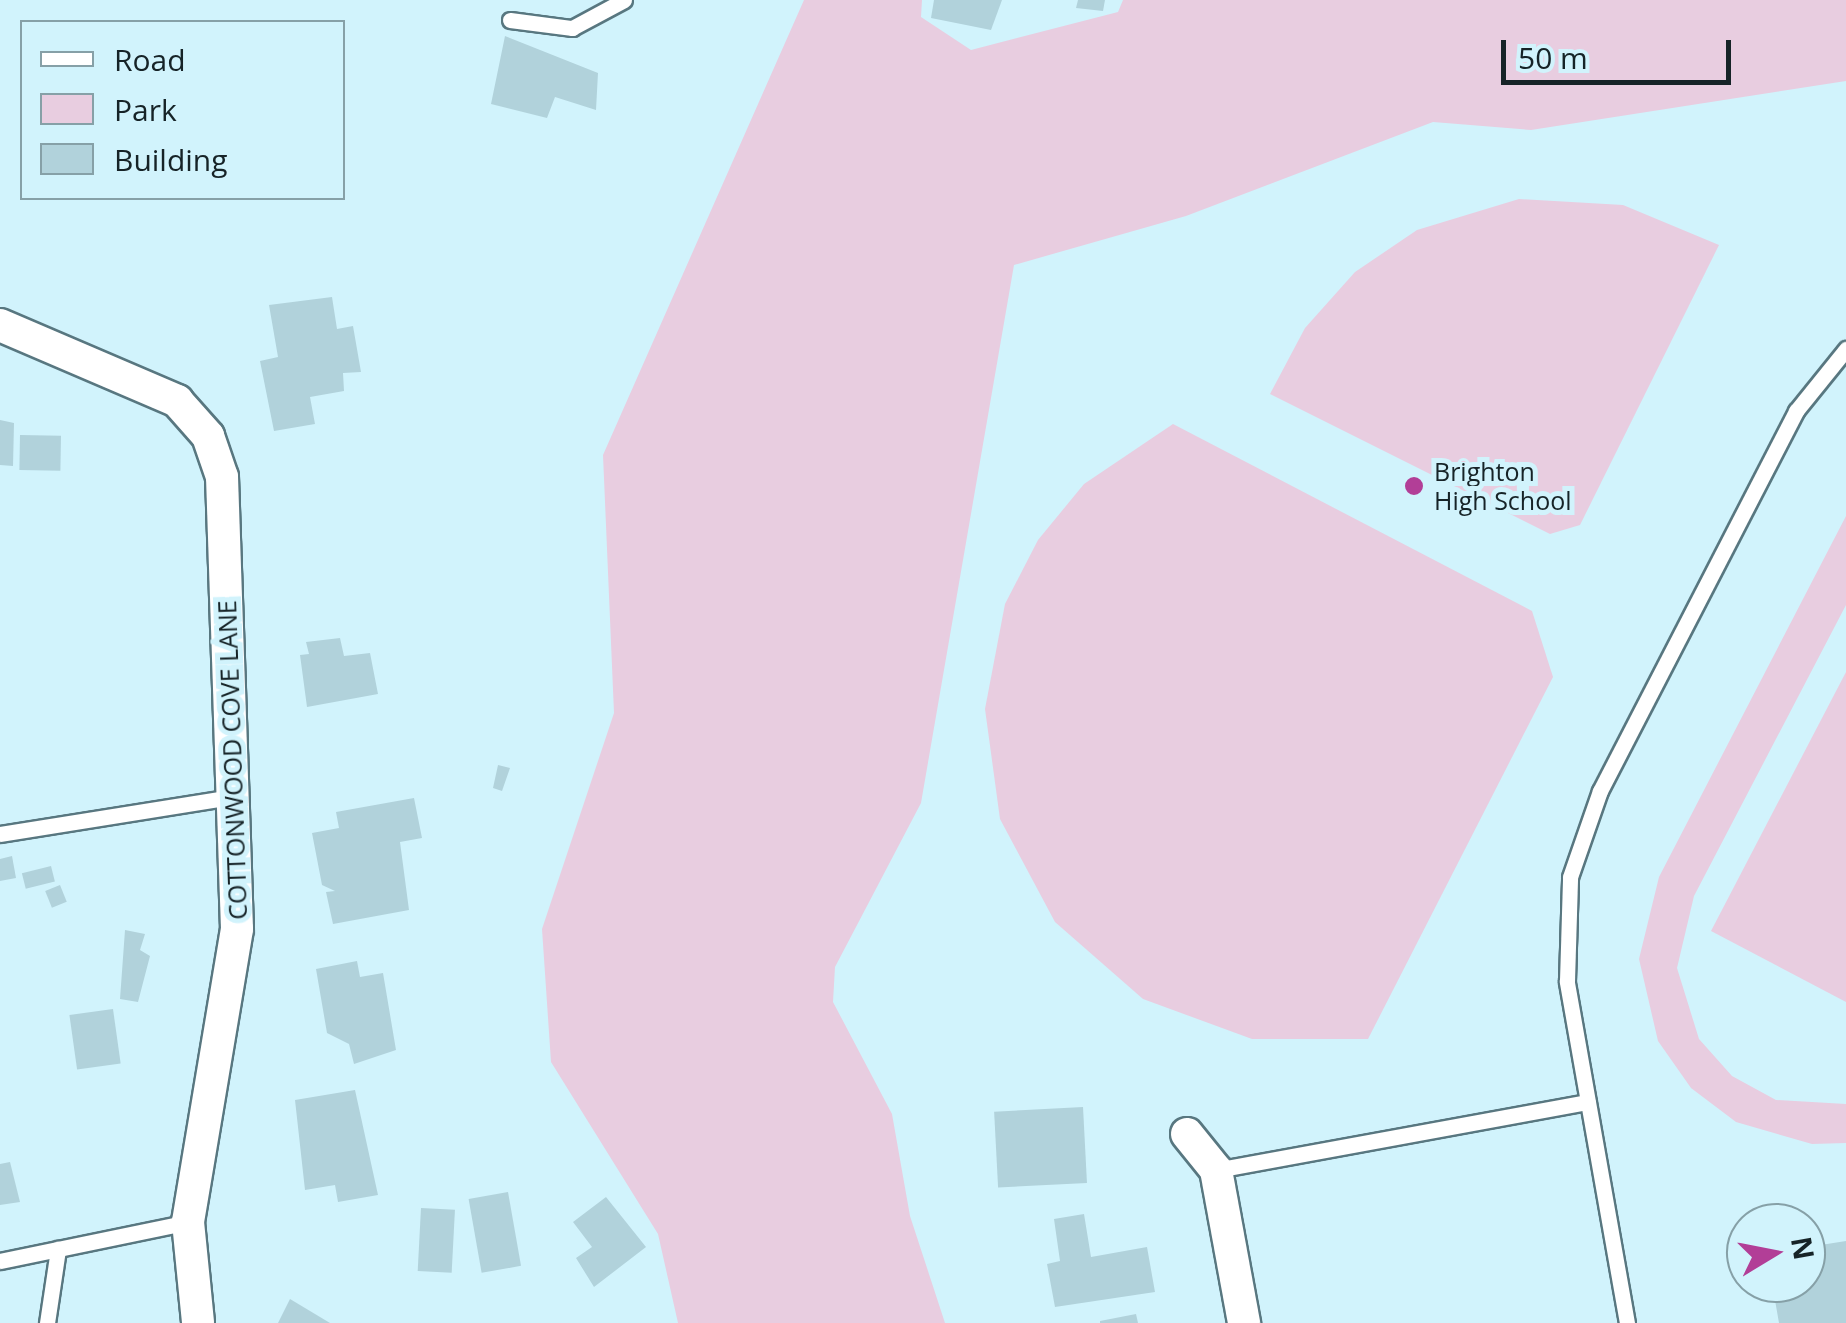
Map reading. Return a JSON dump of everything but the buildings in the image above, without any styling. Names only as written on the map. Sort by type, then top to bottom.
[{"type":"street","name":"COTTONWOOD COVE LANE","points":[[0,325],[138,377],[177,401],[208,436],[226,524],[231,1004],[188,1222],[198,1323]]},
{"type":"street","points":[[1187,1134],[1216,1170],[1244,1323]]},
{"type":"lane","points":[[510,20],[572,28],[624,0]]},
{"type":"lane","points":[[1627,1323],[1564,946],[1577,847],[1796,411],[1846,349]]},
{"type":"lane","points":[[0,834],[231,798]]},
{"type":"lane","points":[[1216,1170],[1588,1102]]},
{"type":"lane","points":[[0,1261],[188,1222]]},
{"type":"lane","points":[[47,1323],[58,1249]]},
{"type":"green space","points":[[804,0],[922,0],[921,17],[971,50],[1118,12],[1123,0],[1846,0],[1846,81],[1531,130],[1433,122],[1186,216],[1014,265],[921,803],[835,967],[833,1002],[892,1114],[910,1216],[945,1323],[678,1323],[658,1234],[551,1062],[542,929],[614,713],[603,455]]},
{"type":"green space","points":[[1519,199],[1623,205],[1719,245],[1580,525],[1550,534],[1270,394],[1305,328],[1355,272],[1417,230]]},
{"type":"green space","points":[[1173,424],[1532,611],[1553,677],[1368,1039],[1252,1039],[1143,999],[1055,922],[1000,819],[985,709],[1005,604],[1038,540],[1084,484]]},
{"type":"green space","points":[[1846,516],[1846,605],[1694,896],[1677,968],[1699,1039],[1732,1076],[1776,1100],[1846,1104],[1846,1143],[1812,1144],[1736,1122],[1691,1088],[1658,1041],[1639,959],[1659,877]]},
{"type":"green space","points":[[1846,672],[1846,1002],[1711,931]]},
{"type":"place","name":"Brighton High School","points":[[1414,486]]}]
